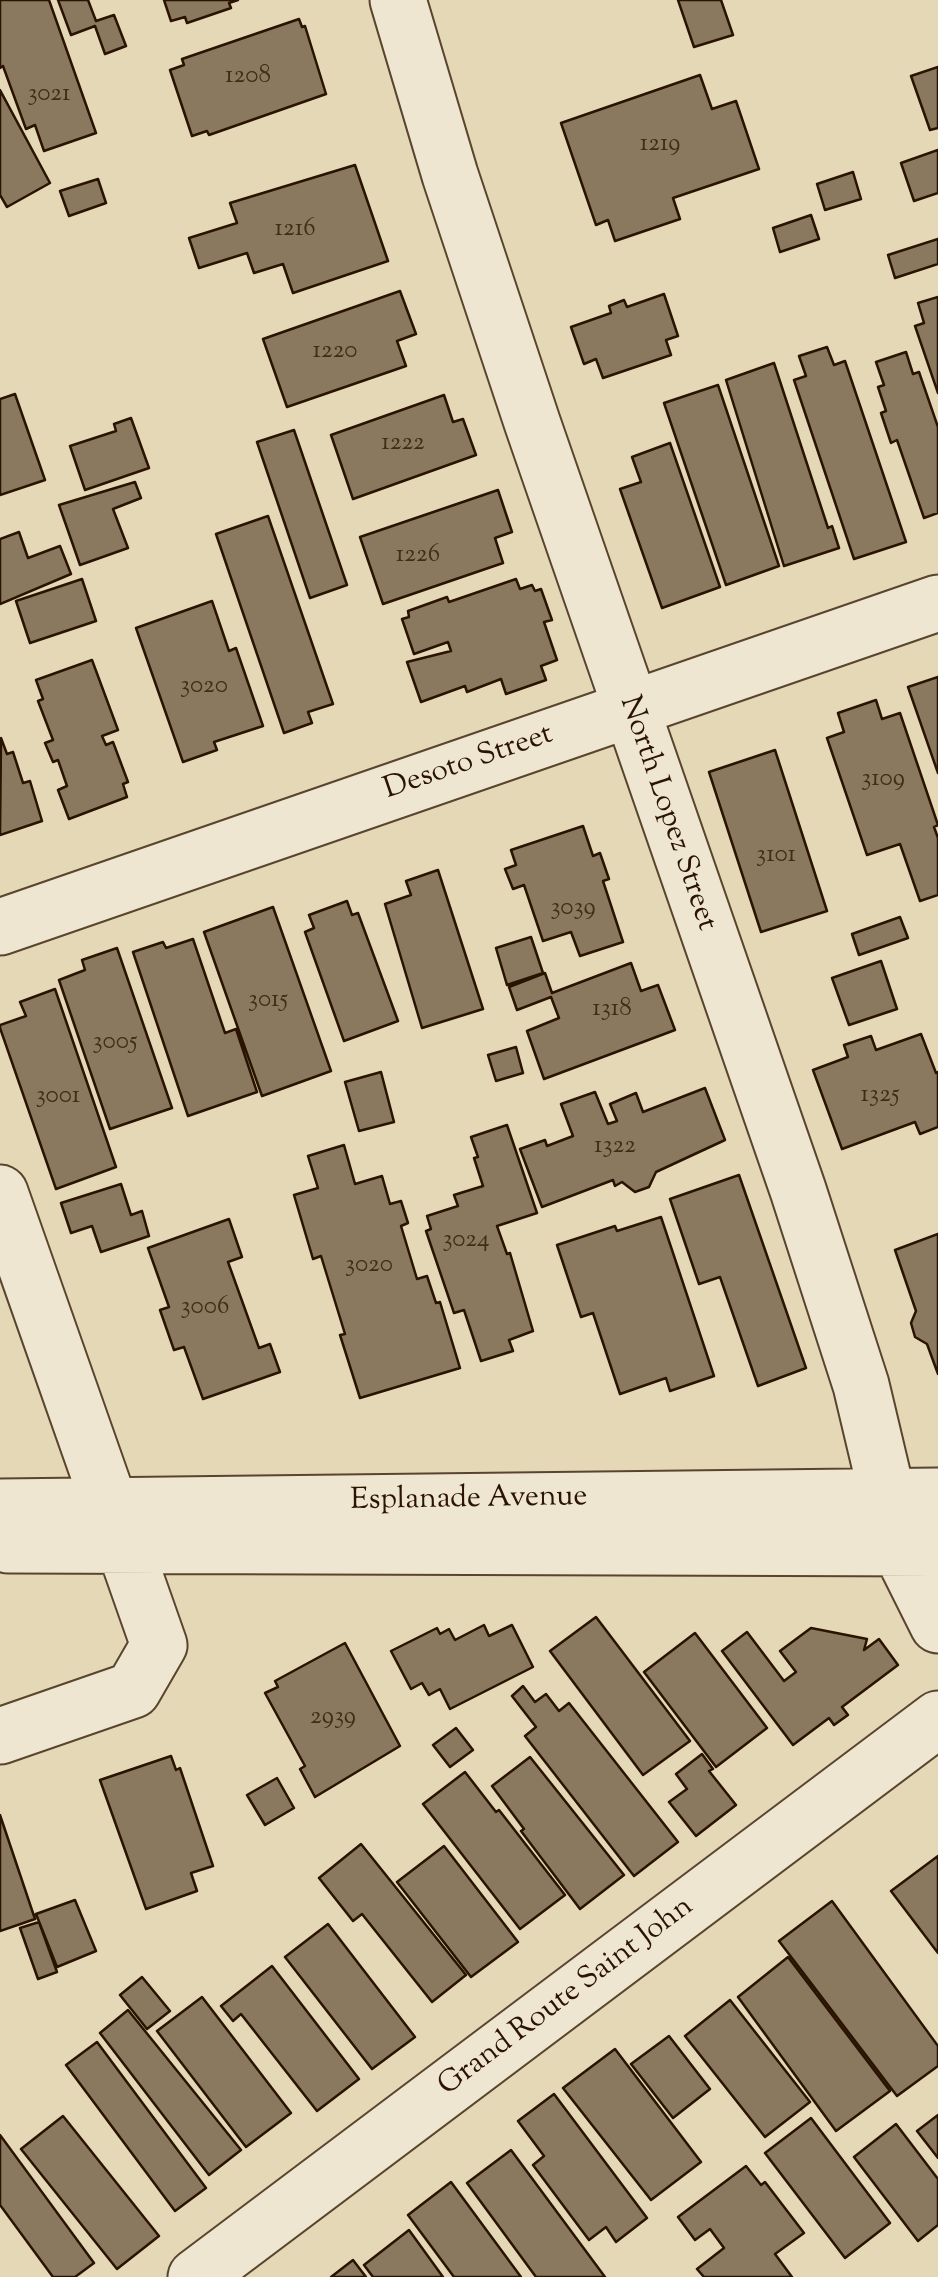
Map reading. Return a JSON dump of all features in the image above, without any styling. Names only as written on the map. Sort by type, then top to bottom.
[{"type":"street","name":"North Lopez Street","points":[[398,0],[456,193],[629,709],[798,1190],[860,1386],[916,1522],[938,1625]]},
{"type":"street","name":"Desoto Street","points":[[0,926],[938,602]]},
{"type":"street","points":[[0,1193],[159,1644],[133,1690],[0,1736]]},
{"type":"street","name":"Esplanade Avenue","points":[[0,1507],[118,1524],[916,1522]]},
{"type":"street","name":"Esplanade Avenue","points":[[0,1545],[118,1524]]},
{"type":"street","name":"Grand Route Saint John","points":[[196,2277],[938,1719]]},
{"type":"building","points":[[0,0],[49,0],[96,133],[44,151],[35,125],[26,129],[3,66],[0,68]]},
{"type":"building","points":[[58,0],[88,0],[96,21],[114,15],[126,46],[105,54],[95,26],[71,35]]},
{"type":"building","points":[[164,0],[238,0],[229,3],[231,8],[187,23],[185,17],[171,21]]},
{"type":"building","points":[[678,0],[721,0],[733,35],[694,47]]},
{"type":"building","points":[[299,19],[305,26],[326,94],[209,135],[207,131],[192,136],[170,70],[184,65],[182,59]]},
{"type":"building","points":[[938,67],[938,128],[930,130],[911,76]]},
{"type":"building","points":[[700,75],[712,109],[736,101],[759,169],[673,198],[680,219],[615,241],[608,220],[596,225],[561,123]]},
{"type":"building","points":[[0,90],[50,183],[7,207],[0,195]]},
{"type":"building","points":[[938,150],[938,193],[914,201],[901,163]]},
{"type":"building","points":[[355,165],[388,261],[293,293],[283,264],[254,273],[247,253],[199,268],[189,238],[237,223],[230,203]]},
{"type":"building","points":[[853,172],[861,199],[825,210],[817,184]]},
{"type":"building","points":[[98,179],[106,203],[69,216],[60,191]]},
{"type":"building","points":[[811,215],[819,239],[780,252],[773,228]]},
{"type":"building","points":[[938,239],[938,264],[895,278],[888,255]]},
{"type":"building","points":[[400,291],[416,334],[397,341],[406,366],[287,407],[263,339]]},
{"type":"building","points":[[664,294],[678,336],[666,340],[671,355],[603,378],[596,359],[584,364],[571,327],[611,313],[609,306],[624,300],[627,307]]},
{"type":"building","points":[[938,297],[938,393],[915,326],[924,323],[918,303]]},
{"type":"building","points":[[827,347],[834,365],[845,361],[906,542],[854,559],[794,380],[806,376],[799,356]]},
{"type":"building","points":[[906,352],[913,374],[919,372],[938,427],[938,513],[924,518],[897,440],[891,443],[878,387],[884,385],[876,362]]},
{"type":"building","points":[[774,363],[828,528],[832,526],[839,548],[784,566],[726,380]]},
{"type":"building","points":[[718,385],[779,566],[726,585],[664,403]]},
{"type":"building","points":[[15,394],[45,480],[0,495],[0,399]]},
{"type":"building","points":[[444,395],[453,422],[463,419],[476,455],[353,499],[331,435]]},
{"type":"building","points":[[131,418],[149,468],[85,490],[70,446],[116,431],[114,424]]},
{"type":"building","points":[[294,430],[347,585],[310,598],[257,442]]},
{"type":"building","points":[[670,443],[720,587],[662,608],[620,489],[641,482],[632,457]]},
{"type":"building","points":[[135,482],[141,498],[113,509],[128,548],[80,565],[59,505]]},
{"type":"building","points":[[498,490],[512,532],[495,538],[503,563],[383,604],[360,537]]},
{"type":"building","points":[[268,516],[333,704],[308,712],[312,723],[284,733],[216,534]]},
{"type":"building","points":[[19,532],[28,558],[60,546],[71,574],[0,604],[0,539]]},
{"type":"building","points":[[82,579],[96,621],[30,643],[16,601]]},
{"type":"building","points":[[516,579],[520,589],[532,585],[535,591],[541,589],[552,620],[544,622],[557,660],[541,666],[546,680],[506,694],[501,679],[467,692],[465,686],[421,702],[407,662],[451,651],[448,642],[414,654],[402,619],[409,617],[408,611],[447,597],[449,602]]},
{"type":"building","points":[[212,601],[229,651],[236,648],[263,726],[214,742],[217,750],[183,762],[136,628]]},
{"type":"building","points":[[92,660],[118,730],[102,736],[106,745],[113,742],[128,782],[123,784],[127,797],[69,819],[58,790],[67,786],[58,760],[53,762],[45,743],[53,740],[38,701],[43,699],[36,680]]},
{"type":"building","points":[[938,677],[938,773],[908,687]]},
{"type":"building","points":[[876,700],[882,719],[900,713],[938,825],[934,827],[938,838],[938,895],[920,901],[900,844],[867,855],[827,738],[844,732],[838,713]]},
{"type":"building","points":[[1,738],[7,754],[13,752],[23,783],[30,781],[42,821],[0,835]]},
{"type":"building","points":[[775,750],[827,911],[761,932],[709,772]]},
{"type":"building","points":[[583,826],[593,856],[600,853],[609,879],[603,881],[623,942],[580,956],[571,932],[543,941],[524,885],[513,889],[505,869],[516,865],[511,850]]},
{"type":"building","points":[[438,870],[483,1009],[422,1028],[385,904],[411,895],[406,881]]},
{"type":"building","points":[[347,901],[352,915],[358,913],[398,1021],[344,1041],[305,932],[314,928],[309,915]]},
{"type":"building","points":[[273,907],[331,1071],[262,1096],[204,932]]},
{"type":"building","points":[[900,917],[908,938],[859,955],[852,934]]},
{"type":"building","points":[[531,937],[543,973],[507,985],[496,948]]},
{"type":"building","points":[[193,939],[225,1033],[236,1029],[257,1092],[188,1116],[133,952],[163,942],[166,948]]},
{"type":"building","points":[[117,948],[172,1108],[110,1129],[59,980],[85,970],[82,960]]},
{"type":"building","points":[[881,961],[897,1009],[849,1025],[832,978]]},
{"type":"building","points":[[631,963],[641,991],[658,985],[675,1030],[544,1079],[527,1031],[559,1018],[551,997],[517,1010],[509,987],[545,973],[552,993]]},
{"type":"building","points":[[55,989],[116,1167],[56,1189],[0,1028],[26,1016],[20,1002]]},
{"type":"building","points":[[921,1034],[938,1072],[938,1127],[920,1134],[915,1122],[842,1149],[813,1070],[848,1057],[844,1045],[871,1036],[876,1050]]},
{"type":"building","points":[[516,1047],[523,1073],[496,1081],[488,1055]]},
{"type":"building","points":[[381,1072],[394,1122],[359,1131],[345,1082]]},
{"type":"building","points":[[705,1088],[725,1140],[656,1172],[649,1187],[635,1192],[622,1182],[615,1186],[613,1180],[542,1207],[520,1149],[545,1140],[547,1146],[573,1136],[561,1104],[595,1092],[608,1124],[617,1121],[610,1104],[636,1093],[643,1112]]},
{"type":"building","points":[[507,1125],[537,1213],[497,1226],[507,1254],[510,1253],[533,1331],[509,1340],[513,1351],[481,1361],[464,1310],[454,1313],[426,1231],[431,1229],[427,1216],[458,1206],[454,1195],[483,1186],[471,1137]]},
{"type":"building","points":[[344,1145],[355,1184],[382,1176],[390,1204],[401,1201],[408,1223],[401,1226],[417,1279],[427,1276],[436,1303],[440,1302],[460,1368],[360,1398],[321,1256],[313,1259],[294,1195],[318,1188],[308,1156]]},
{"type":"building","points":[[739,1175],[806,1368],[758,1386],[720,1277],[699,1284],[670,1199]]},
{"type":"building","points":[[121,1184],[131,1215],[142,1211],[149,1236],[101,1252],[92,1226],[71,1233],[61,1203]]},
{"type":"building","points":[[661,1217],[714,1376],[670,1391],[666,1378],[620,1394],[593,1313],[581,1317],[557,1245],[615,1226],[617,1231]]},
{"type":"building","points":[[229,1219],[242,1257],[228,1262],[259,1348],[270,1344],[280,1372],[203,1399],[184,1347],[174,1350],[160,1310],[169,1307],[148,1248]]},
{"type":"building","points":[[938,1234],[938,1374],[927,1344],[915,1337],[911,1323],[916,1311],[895,1250]]},
{"type":"building","points":[[596,1617],[690,1741],[643,1775],[550,1651]]},
{"type":"building","points":[[484,1625],[489,1636],[512,1625],[533,1667],[450,1709],[440,1689],[429,1695],[422,1683],[411,1689],[391,1651],[437,1628],[440,1634],[449,1629],[455,1640]]},
{"type":"building","points":[[811,1628],[867,1639],[864,1650],[879,1639],[898,1665],[842,1707],[848,1715],[834,1725],[829,1718],[793,1745],[722,1651],[747,1632],[784,1681],[796,1672],[780,1651]]},
{"type":"building","points":[[695,1633],[767,1728],[716,1767],[644,1672]]},
{"type":"building","points":[[345,1643],[400,1746],[315,1797],[300,1769],[305,1766],[265,1693],[278,1687],[275,1681]]},
{"type":"building","points":[[523,1686],[535,1702],[546,1694],[559,1711],[569,1703],[678,1842],[634,1876],[525,1736],[536,1727],[512,1696]]},
{"type":"building","points":[[456,1728],[473,1750],[450,1767],[433,1745]]},
{"type":"building","points":[[702,1754],[713,1769],[709,1771],[736,1805],[696,1836],[669,1802],[687,1789],[676,1774]]},
{"type":"building","points":[[171,1756],[176,1770],[180,1768],[213,1866],[191,1873],[197,1891],[146,1909],[100,1780]]},
{"type":"building","points":[[530,1757],[624,1875],[580,1909],[492,1786]]},
{"type":"building","points":[[465,1772],[565,1895],[520,1929],[423,1804]]},
{"type":"building","points":[[277,1778],[294,1808],[265,1825],[247,1795]]},
{"type":"building","points":[[0,1815],[35,1919],[0,1931]]},
{"type":"building","points":[[361,1844],[466,1975],[432,2002],[362,1914],[353,1921],[319,1878]]},
{"type":"building","points":[[444,1846],[518,1942],[471,1977],[397,1882]]},
{"type":"building","points":[[938,1856],[938,1953],[891,1891]]},
{"type":"building","points":[[75,1900],[96,1951],[57,1967],[36,1914]]},
{"type":"building","points":[[832,1901],[938,2046],[938,2066],[897,2096],[779,1941]]},
{"type":"building","points":[[39,1922],[57,1972],[38,1979],[20,1928]]},
{"type":"building","points":[[328,1924],[415,2037],[372,2069],[285,1957]]},
{"type":"building","points":[[788,1957],[890,2091],[836,2131],[738,1997]]},
{"type":"building","points":[[272,1966],[359,2079],[317,2111],[241,2014],[233,2021],[221,2006]]},
{"type":"building","points":[[142,1977],[170,2011],[147,2029],[120,1995]]},
{"type":"building","points":[[202,1997],[291,2113],[246,2147],[157,2031]]},
{"type":"building","points":[[730,2000],[810,2102],[765,2137],[685,2036]]},
{"type":"building","points":[[128,2010],[241,2150],[209,2175],[100,2033]]},
{"type":"building","points":[[669,2036],[710,2089],[673,2118],[631,2064]]},
{"type":"building","points":[[97,2042],[206,2188],[175,2211],[66,2065]]},
{"type":"building","points":[[615,2049],[701,2162],[651,2200],[563,2088]]},
{"type":"building","points":[[554,2094],[647,2218],[616,2242],[606,2227],[589,2240],[533,2165],[544,2156],[518,2121]]},
{"type":"building","points":[[938,2115],[938,2158],[917,2131]]},
{"type":"building","points":[[63,2116],[159,2236],[117,2269],[21,2149]]},
{"type":"building","points":[[811,2118],[890,2223],[845,2258],[765,2153]]},
{"type":"building","points":[[896,2124],[938,2179],[938,2225],[918,2241],[854,2157]]},
{"type":"building","points":[[0,2135],[94,2263],[75,2277],[53,2277],[0,2205]]},
{"type":"building","points":[[511,2150],[605,2277],[536,2277],[467,2183]]},
{"type":"building","points":[[746,2166],[761,2185],[765,2182],[804,2233],[775,2254],[792,2277],[704,2277],[697,2269],[724,2248],[710,2229],[695,2240],[678,2217]]},
{"type":"building","points":[[451,2182],[521,2277],[454,2277],[408,2215]]},
{"type":"building","points":[[409,2230],[443,2277],[373,2277],[364,2265]]},
{"type":"building","points":[[353,2260],[366,2277],[331,2277]]}]
